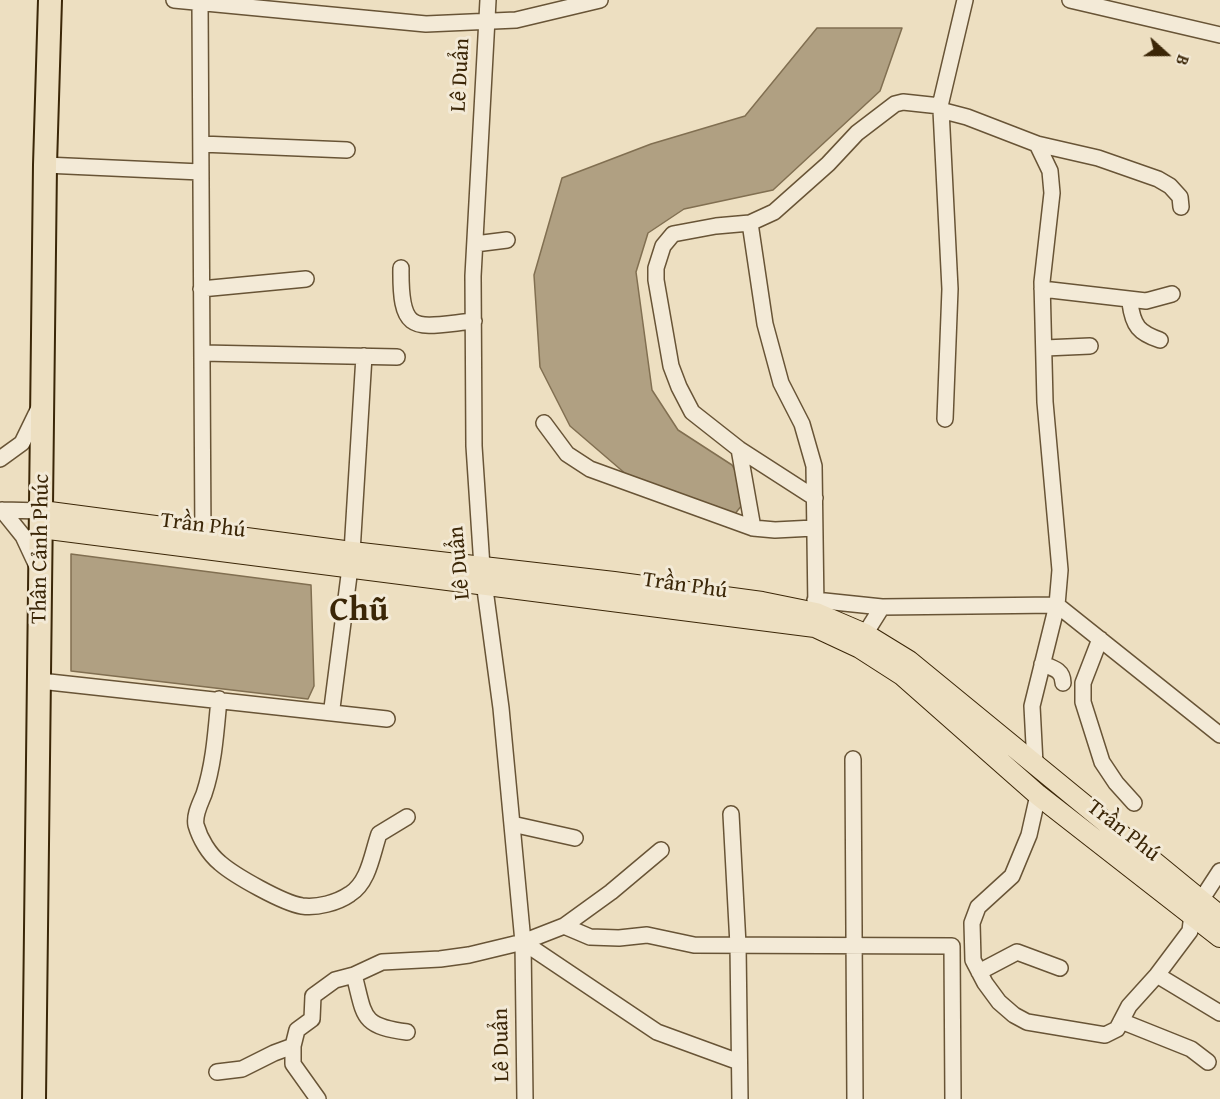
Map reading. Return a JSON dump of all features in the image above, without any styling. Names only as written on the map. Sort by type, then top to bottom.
[{"type":"highway","name":"Thân Cảnh Phúc","points":[[34,1099],[45,165],[50,0]]},
{"type":"main road","name":"Trần Phú","points":[[42,520],[483,576],[762,602],[815,613],[862,641],[909,661],[1035,764],[1196,908],[1220,937]]},
{"type":"main road","name":"Trần Phú","points":[[862,641],[1038,795],[1196,908],[1220,916]]},
{"type":"street","points":[[174,0],[426,24],[516,20],[600,0]]},
{"type":"street","name":"Lê Duẩn","points":[[488,0],[475,244],[474,446],[483,576],[501,708],[524,942],[525,1099]]},
{"type":"street","points":[[945,419],[950,289],[941,108],[965,0]]},
{"type":"street","points":[[1070,0],[1220,35]]},
{"type":"street","points":[[200,3],[203,542]]},
{"type":"street","points":[[815,498],[739,449],[692,412],[679,387],[667,346],[656,280],[656,268],[663,246],[673,234],[716,226],[750,223],[774,212],[828,164],[857,133],[889,107],[903,102],[941,108],[1037,144],[1098,158],[1158,179],[1170,186],[1180,197],[1181,207]]},
{"type":"street","points":[[201,144],[347,150]]},
{"type":"street","points":[[1035,764],[1032,706],[1057,605],[1060,570],[1045,412],[1042,289],[1052,193],[1050,171],[1037,144]]},
{"type":"street","points":[[45,165],[201,172]]},
{"type":"street","points":[[750,223],[765,324],[781,382],[808,440],[814,466],[815,613]]},
{"type":"street","points":[[475,244],[507,240]]},
{"type":"street","points":[[400,268],[401,303],[406,314],[415,324],[428,326],[474,321]]},
{"type":"street","points":[[201,290],[306,279]]},
{"type":"street","points":[[1042,289],[1130,303],[1172,294]]},
{"type":"street","points":[[1130,303],[1132,320],[1136,326],[1160,340]]},
{"type":"street","points":[[1045,348],[1090,346]]},
{"type":"street","points":[[202,353],[397,357]]},
{"type":"street","points":[[332,708],[351,560],[364,356]]},
{"type":"street","points":[[0,459],[22,443],[43,399]]},
{"type":"street","points":[[544,423],[560,447],[581,465],[753,528],[775,530],[814,528]]},
{"type":"street","points":[[739,449],[753,528]]},
{"type":"street","points":[[1,510],[42,520]]},
{"type":"street","points":[[1,510],[23,536],[41,574]]},
{"type":"street","points":[[1057,605],[1220,735]]},
{"type":"street","name":"Trần Phú","points":[[815,613],[882,607],[1057,605]]},
{"type":"street","points":[[862,641],[882,607]]},
{"type":"street","points":[[1100,639],[1083,683],[1083,702],[1102,762],[1134,803]]},
{"type":"street","points":[[1042,664],[1057,669],[1064,683]]},
{"type":"street","points":[[40,681],[387,719]]},
{"type":"street","points":[[219,699],[209,778],[195,818],[199,834],[208,850],[220,863],[237,874],[292,904],[303,906],[333,903],[351,894],[366,877],[379,834],[407,817]]},
{"type":"street","points":[[853,759],[855,1099]]},
{"type":"street","points":[[1038,795],[1029,835],[1012,876],[978,907],[974,916],[971,943],[973,960],[999,1002],[1014,1015],[1027,1022],[1105,1035],[1117,1029],[1129,1006],[1157,975],[1190,931],[1196,908],[1220,871]]},
{"type":"street","points":[[731,814],[738,945],[740,1099]]},
{"type":"street","points":[[512,824],[575,838]]},
{"type":"street","points":[[318,1099],[293,1064],[293,1046],[297,1030],[312,1019],[313,996],[334,980],[354,975],[382,962],[469,955],[524,942],[564,926],[611,892],[661,850]]},
{"type":"street","points":[[564,926],[590,937],[619,938],[647,935],[694,945],[952,946],[953,1099]]},
{"type":"street","points":[[524,942],[657,1032],[740,1062]]},
{"type":"street","points":[[980,972],[1017,952],[1060,968]]},
{"type":"street","points":[[354,975],[364,1013],[368,1019],[383,1029],[407,1032]]},
{"type":"street","points":[[1157,975],[1220,1013]]},
{"type":"street","points":[[1121,1021],[1191,1049],[1208,1062]]},
{"type":"street","points":[[217,1072],[242,1069],[293,1046]]},
{"type":"shaded area","points":[[817,28],[902,28],[880,91],[773,190],[684,209],[648,233],[636,272],[652,390],[678,430],[732,465],[738,476],[742,505],[734,515],[627,475],[570,426],[540,367],[534,275],[562,178],[651,144],[745,116]]},
{"type":"shaded area","points":[[71,554],[311,585],[314,686],[308,699],[71,671]]},
{"type":"district","name":"Chũ","points":[[359,611]]}]
